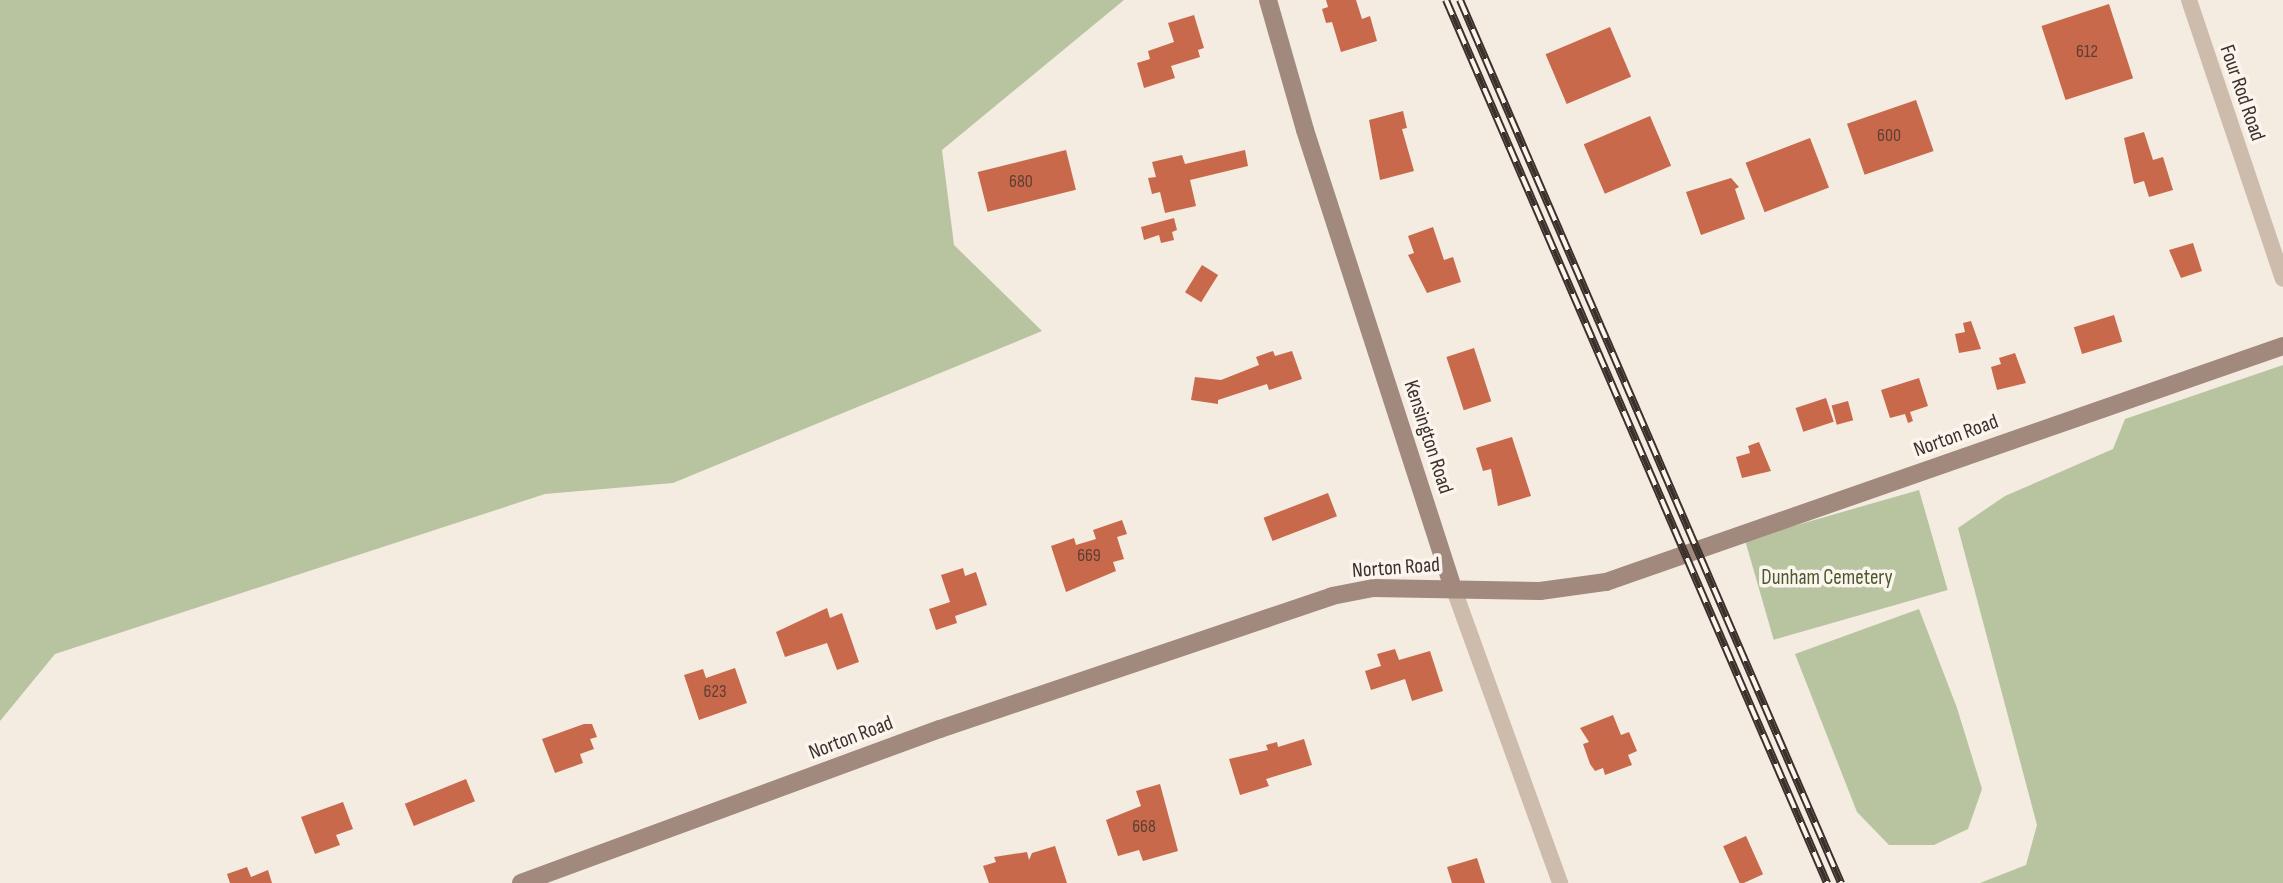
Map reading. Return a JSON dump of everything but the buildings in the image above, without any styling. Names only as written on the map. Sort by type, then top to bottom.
[{"type":"main road","name":"Kensington Road","points":[[1268,0],[1453,587]]},
{"type":"main road","name":"Norton Road","points":[[521,883],[940,729],[1332,596],[1373,588],[1453,587],[1548,591],[1630,575],[2283,346]]},
{"type":"street","name":"Four Rod Road","points":[[2189,0],[2283,279]]},
{"type":"street","name":"Kensington Road","points":[[1453,587],[1560,883]]},
{"type":"green space","points":[[0,0],[1124,0],[942,150],[954,245],[1042,331],[673,483],[545,494],[55,654],[0,721]]},
{"type":"green space","points":[[2283,365],[2283,883],[1980,883],[2026,865],[2037,825],[1958,528],[2005,496],[2113,449],[2125,419]]},
{"type":"green space","name":"Dunham Cemetery","points":[[1919,490],[1948,590],[1774,640],[1745,540]]},
{"type":"green space","points":[[1919,609],[1957,708],[1982,789],[1968,829],[1934,845],[1889,845],[1857,812],[1795,654]]},
{"type":"railway","points":[[1446,0],[1827,883]]},
{"type":"railway","points":[[1460,0],[1841,883]]}]
